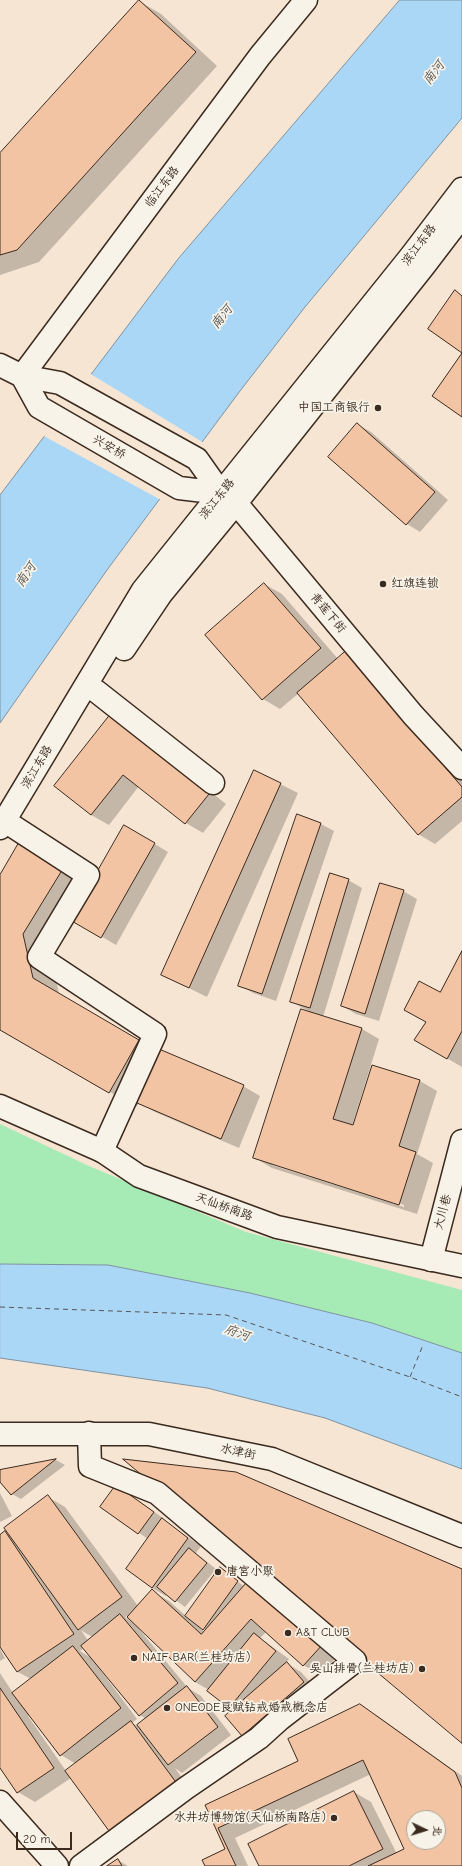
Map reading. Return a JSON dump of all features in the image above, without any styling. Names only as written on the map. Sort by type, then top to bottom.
[{"type":"street","name":"临江东路","points":[[22,376],[260,56],[306,0]]},
{"type":"street","name":"滨江东路","points":[[6,827],[161,594],[229,498],[462,189]]},
{"type":"street","name":"滨江东路","points":[[0,846],[6,827],[143,590],[229,498],[424,266],[462,216]]},
{"type":"street","points":[[0,365],[22,376]]},
{"type":"street","name":"青莲下街","points":[[22,376],[60,383],[197,459],[408,709],[460,758]]},
{"type":"street","name":"兴安桥","points":[[22,376],[39,407],[179,488],[229,498]]},
{"type":"street","points":[[96,691],[213,783]]},
{"type":"street","points":[[6,827],[88,875],[39,957],[155,1034],[102,1151]]},
{"type":"street","name":"天仙桥南路","points":[[0,1106],[102,1151],[139,1176],[277,1227],[462,1266]]},
{"type":"street","name":"大川巷","points":[[430,1260],[462,1141]]},
{"type":"street","name":"水津街","points":[[0,1434],[149,1434],[272,1459],[462,1536]]},
{"type":"street","points":[[81,1866],[186,1788],[258,1738],[280,1719],[355,1661],[157,1493],[90,1466],[89,1434]]},
{"type":"street","points":[[0,1802],[57,1866]]},
{"type":"green space","points":[[0,1124],[89,1166],[246,1232],[462,1290],[462,1353],[372,1323],[250,1293],[108,1265],[0,1264]]},
{"type":"water","name":"南河","points":[[400,0],[462,0],[462,118],[305,307],[240,391],[107,570],[0,723],[0,495],[178,259]]},
{"type":"water","name":"府河","points":[[0,1264],[108,1265],[250,1293],[372,1323],[462,1353],[462,1469],[325,1418],[207,1388],[0,1358]]},
{"type":"pier","points":[[89,373],[204,443],[161,500],[42,435]]},
{"type":"building","points":[[139,0],[196,52],[17,250],[0,255],[0,153]]},
{"type":"building","points":[[455,290],[462,296],[462,353],[428,329]]},
{"type":"building","points":[[462,353],[462,417],[432,396]]},
{"type":"building","points":[[357,423],[435,492],[406,525],[328,457]]},
{"type":"building","points":[[264,583],[321,648],[262,700],[205,635]]},
{"type":"building","points":[[346,651],[462,787],[462,797],[418,835],[297,693]]},
{"type":"building","points":[[110,715],[209,794],[185,824],[123,775],[91,815],[54,786]]},
{"type":"building","points":[[254,770],[281,783],[189,988],[161,975]]},
{"type":"building","points":[[297,814],[321,823],[262,994],[238,986]]},
{"type":"building","points":[[124,825],[155,843],[101,938],[70,920]]},
{"type":"building","points":[[20,841],[64,867],[23,934],[33,978],[139,1040],[109,1093],[0,1030],[0,875]]},
{"type":"building","points":[[330,873],[349,879],[310,1008],[290,1002]]},
{"type":"building","points":[[380,883],[404,890],[365,1014],[341,1006]]},
{"type":"building","points":[[462,951],[462,1031],[447,1059],[414,1040],[426,1022],[404,1010],[419,981],[440,992]]},
{"type":"building","points":[[301,1009],[362,1028],[333,1119],[353,1125],[372,1065],[420,1080],[399,1146],[416,1152],[399,1205],[253,1158]]},
{"type":"building","points":[[159,1049],[244,1085],[221,1139],[137,1103]]},
{"type":"building","points":[[56,1459],[11,1495],[0,1482],[0,1470]]},
{"type":"building","points":[[123,1459],[236,1472],[462,1569],[462,1743]]},
{"type":"building","points":[[116,1485],[154,1512],[138,1534],[100,1507]]},
{"type":"building","points":[[48,1495],[122,1597],[78,1630],[4,1528]]},
{"type":"building","points":[[162,1518],[188,1538],[152,1588],[126,1569]]},
{"type":"building","points":[[5,1531],[74,1634],[17,1672],[0,1647],[0,1535]]},
{"type":"building","points":[[189,1548],[207,1563],[175,1602],[157,1587]]},
{"type":"building","points":[[220,1567],[238,1581],[203,1630],[185,1616]]},
{"type":"building","points":[[250,1579],[323,1644],[303,1666],[251,1619],[195,1682],[127,1617],[152,1589],[201,1634]]},
{"type":"building","points":[[120,1614],[178,1683],[139,1716],[81,1646]]},
{"type":"building","points":[[254,1633],[276,1651],[229,1708],[207,1691]]},
{"type":"building","points":[[73,1646],[121,1708],[60,1756],[12,1693]]},
{"type":"building","points":[[287,1662],[304,1682],[242,1736],[225,1716]]},
{"type":"building","points":[[187,1686],[218,1727],[168,1765],[137,1725]]},
{"type":"building","points":[[0,1688],[54,1768],[17,1793],[0,1768]]},
{"type":"building","points":[[360,1704],[455,1772],[462,1788],[462,1866],[368,1866],[404,1849],[363,1760],[218,1828],[236,1866],[205,1866],[202,1860],[225,1849],[205,1805],[298,1761],[288,1739]]},
{"type":"building","points":[[131,1721],[178,1785],[112,1835],[65,1771]]},
{"type":"building","name":"水井坊博物馆(天仙桥南路店)","points":[[354,1791],[383,1849],[349,1866],[259,1866],[248,1844]]},
{"type":"building","points":[[118,1859],[122,1866],[107,1866]]},
{"type":"ferry route","points":[[0,1307],[226,1315],[410,1377],[462,1397]]},
{"type":"ferry route","points":[[410,1377],[423,1345]]},
{"type":"place","name":"中国工商银行","points":[[378,408]]},
{"type":"place","name":"红旗连锁","points":[[383,584]]},
{"type":"place","name":"唐宫小聚","points":[[218,1572]]},
{"type":"place","name":"A&T CLUB","points":[[288,1633]]},
{"type":"place","name":"NAIF BAR(兰桂坊店)","points":[[134,1658]]},
{"type":"place","name":"吴山排骨(兰桂坊店)","points":[[422,1669]]},
{"type":"place","name":"ONEODE良赋钻戒婚戒概念店","points":[[167,1708]]},
{"type":"place","name":"水井坊博物馆(天仙桥南路店)","points":[[334,1818]]}]
